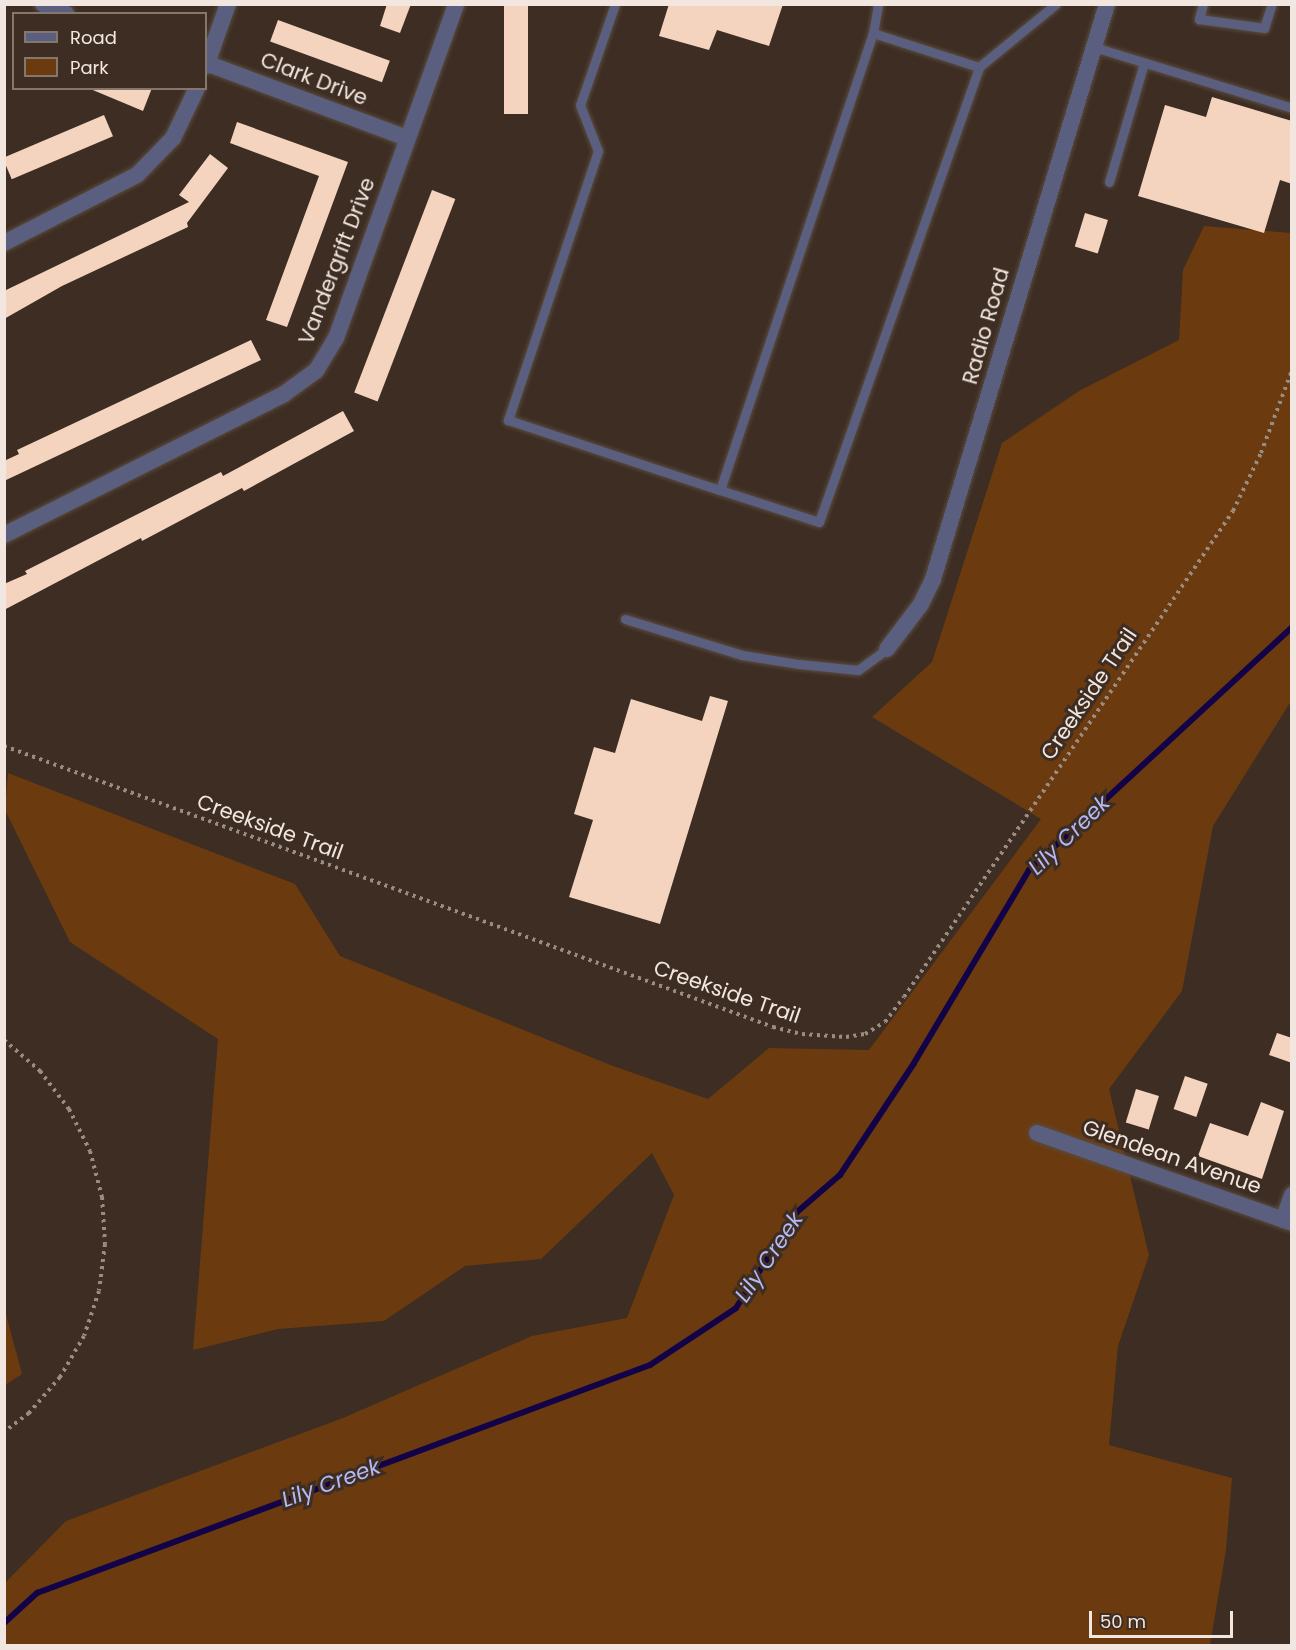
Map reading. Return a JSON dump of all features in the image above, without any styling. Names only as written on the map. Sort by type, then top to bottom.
[{"type":"street","points":[[43,4],[61,12]]},
{"type":"street","points":[[207,61],[228,4]]},
{"type":"street","name":"Vandergrift Drive","points":[[4,535],[284,394],[316,371],[336,338],[456,4]]},
{"type":"street","name":"Radio Road","points":[[887,649],[921,604],[933,579],[1107,4]]},
{"type":"street","name":"Clark Drive","points":[[207,64],[407,138]]},
{"type":"street","points":[[4,243],[137,175],[173,138],[196,90]]},
{"type":"street","name":"Glendean Avenue","points":[[1037,1133],[1287,1221]]},
{"type":"street","points":[[1287,1221],[1292,1195]]},
{"type":"lane","points":[[615,4],[580,105],[598,151],[508,420],[819,522],[979,67],[1056,4]]},
{"type":"lane","points":[[720,490],[873,33],[878,4]]},
{"type":"lane","points":[[1203,4],[1199,19],[1264,28],[1272,4]]},
{"type":"lane","points":[[873,33],[979,67]]},
{"type":"lane","points":[[1094,47],[1292,108]]},
{"type":"lane","points":[[1109,182],[1144,63]]},
{"type":"lane","points":[[625,619],[742,655],[799,664],[858,670],[887,649]]},
{"type":"path","name":"Creekside Trail","points":[[4,746],[772,1027],[813,1035],[865,1034],[885,1022],[897,1005],[1233,511],[1261,453],[1292,370]]},
{"type":"path","points":[[4,1040],[40,1071],[74,1120],[90,1151],[102,1197],[105,1244],[99,1291],[84,1336],[60,1377],[29,1413],[4,1431]]},
{"type":"green space","points":[[1204,226],[1291,233],[1291,701],[1213,826],[1182,991],[1109,1089],[1149,1255],[1118,1346],[1109,1445],[1232,1478],[1226,1550],[1210,1645],[5,1645],[5,1583],[66,1521],[343,1418],[532,1336],[627,1318],[674,1195],[652,1153],[541,1259],[465,1266],[384,1321],[278,1329],[193,1350],[218,1039],[70,942],[5,810],[8,773],[295,884],[340,956],[613,1066],[708,1099],[769,1048],[869,1050],[1041,819],[872,717],[932,662],[1002,443],[1079,391],[1179,340],[1183,270]]},
{"type":"green space","points":[[5,1311],[22,1374],[4,1385]]},
{"type":"building","points":[[387,4],[411,4],[400,33],[380,26]]},
{"type":"building","points":[[504,4],[528,4],[528,114],[504,114]]},
{"type":"building","points":[[669,4],[783,4],[769,46],[717,30],[709,50],[659,36]]},
{"type":"building","points":[[278,20],[390,61],[382,82],[270,42]]},
{"type":"building","points":[[93,90],[151,90],[143,111]]},
{"type":"building","points":[[1212,97],[1292,121],[1292,184],[1280,180],[1264,233],[1138,196],[1165,105],[1206,117]]},
{"type":"building","points":[[104,115],[113,136],[12,179],[4,157]]},
{"type":"building","points":[[237,122],[348,162],[287,327],[266,320],[319,176],[230,143]]},
{"type":"building","points":[[210,154],[228,168],[187,223],[188,227],[62,286],[4,319],[4,291],[189,202],[179,195]]},
{"type":"building","points":[[432,190],[455,199],[378,402],[354,393]]},
{"type":"building","points":[[1085,213],[1108,220],[1098,253],[1075,246]]},
{"type":"building","points":[[251,340],[261,360],[4,481],[4,461],[19,454],[17,450]]},
{"type":"building","points":[[343,411],[354,431],[244,491],[242,488],[142,541],[141,538],[4,610],[4,584],[27,574],[25,571],[221,472],[223,476]]},
{"type":"building","points":[[710,696],[728,701],[660,924],[569,897],[593,820],[574,814],[594,747],[615,753],[631,699],[702,721]]},
{"type":"building","points":[[1277,1033],[1292,1038],[1292,1063],[1269,1055]]},
{"type":"building","points":[[1185,1076],[1208,1084],[1196,1117],[1174,1109]]},
{"type":"building","points":[[1136,1089],[1159,1096],[1149,1129],[1126,1122]]},
{"type":"building","points":[[1261,1102],[1284,1111],[1262,1179],[1198,1156],[1210,1123],[1248,1136]]},
{"type":"waterway","name":"Lily Creek","points":[[4,1623],[37,1593],[650,1365],[736,1308],[797,1212],[840,1175],[914,1063],[1029,870],[1292,627]]}]
